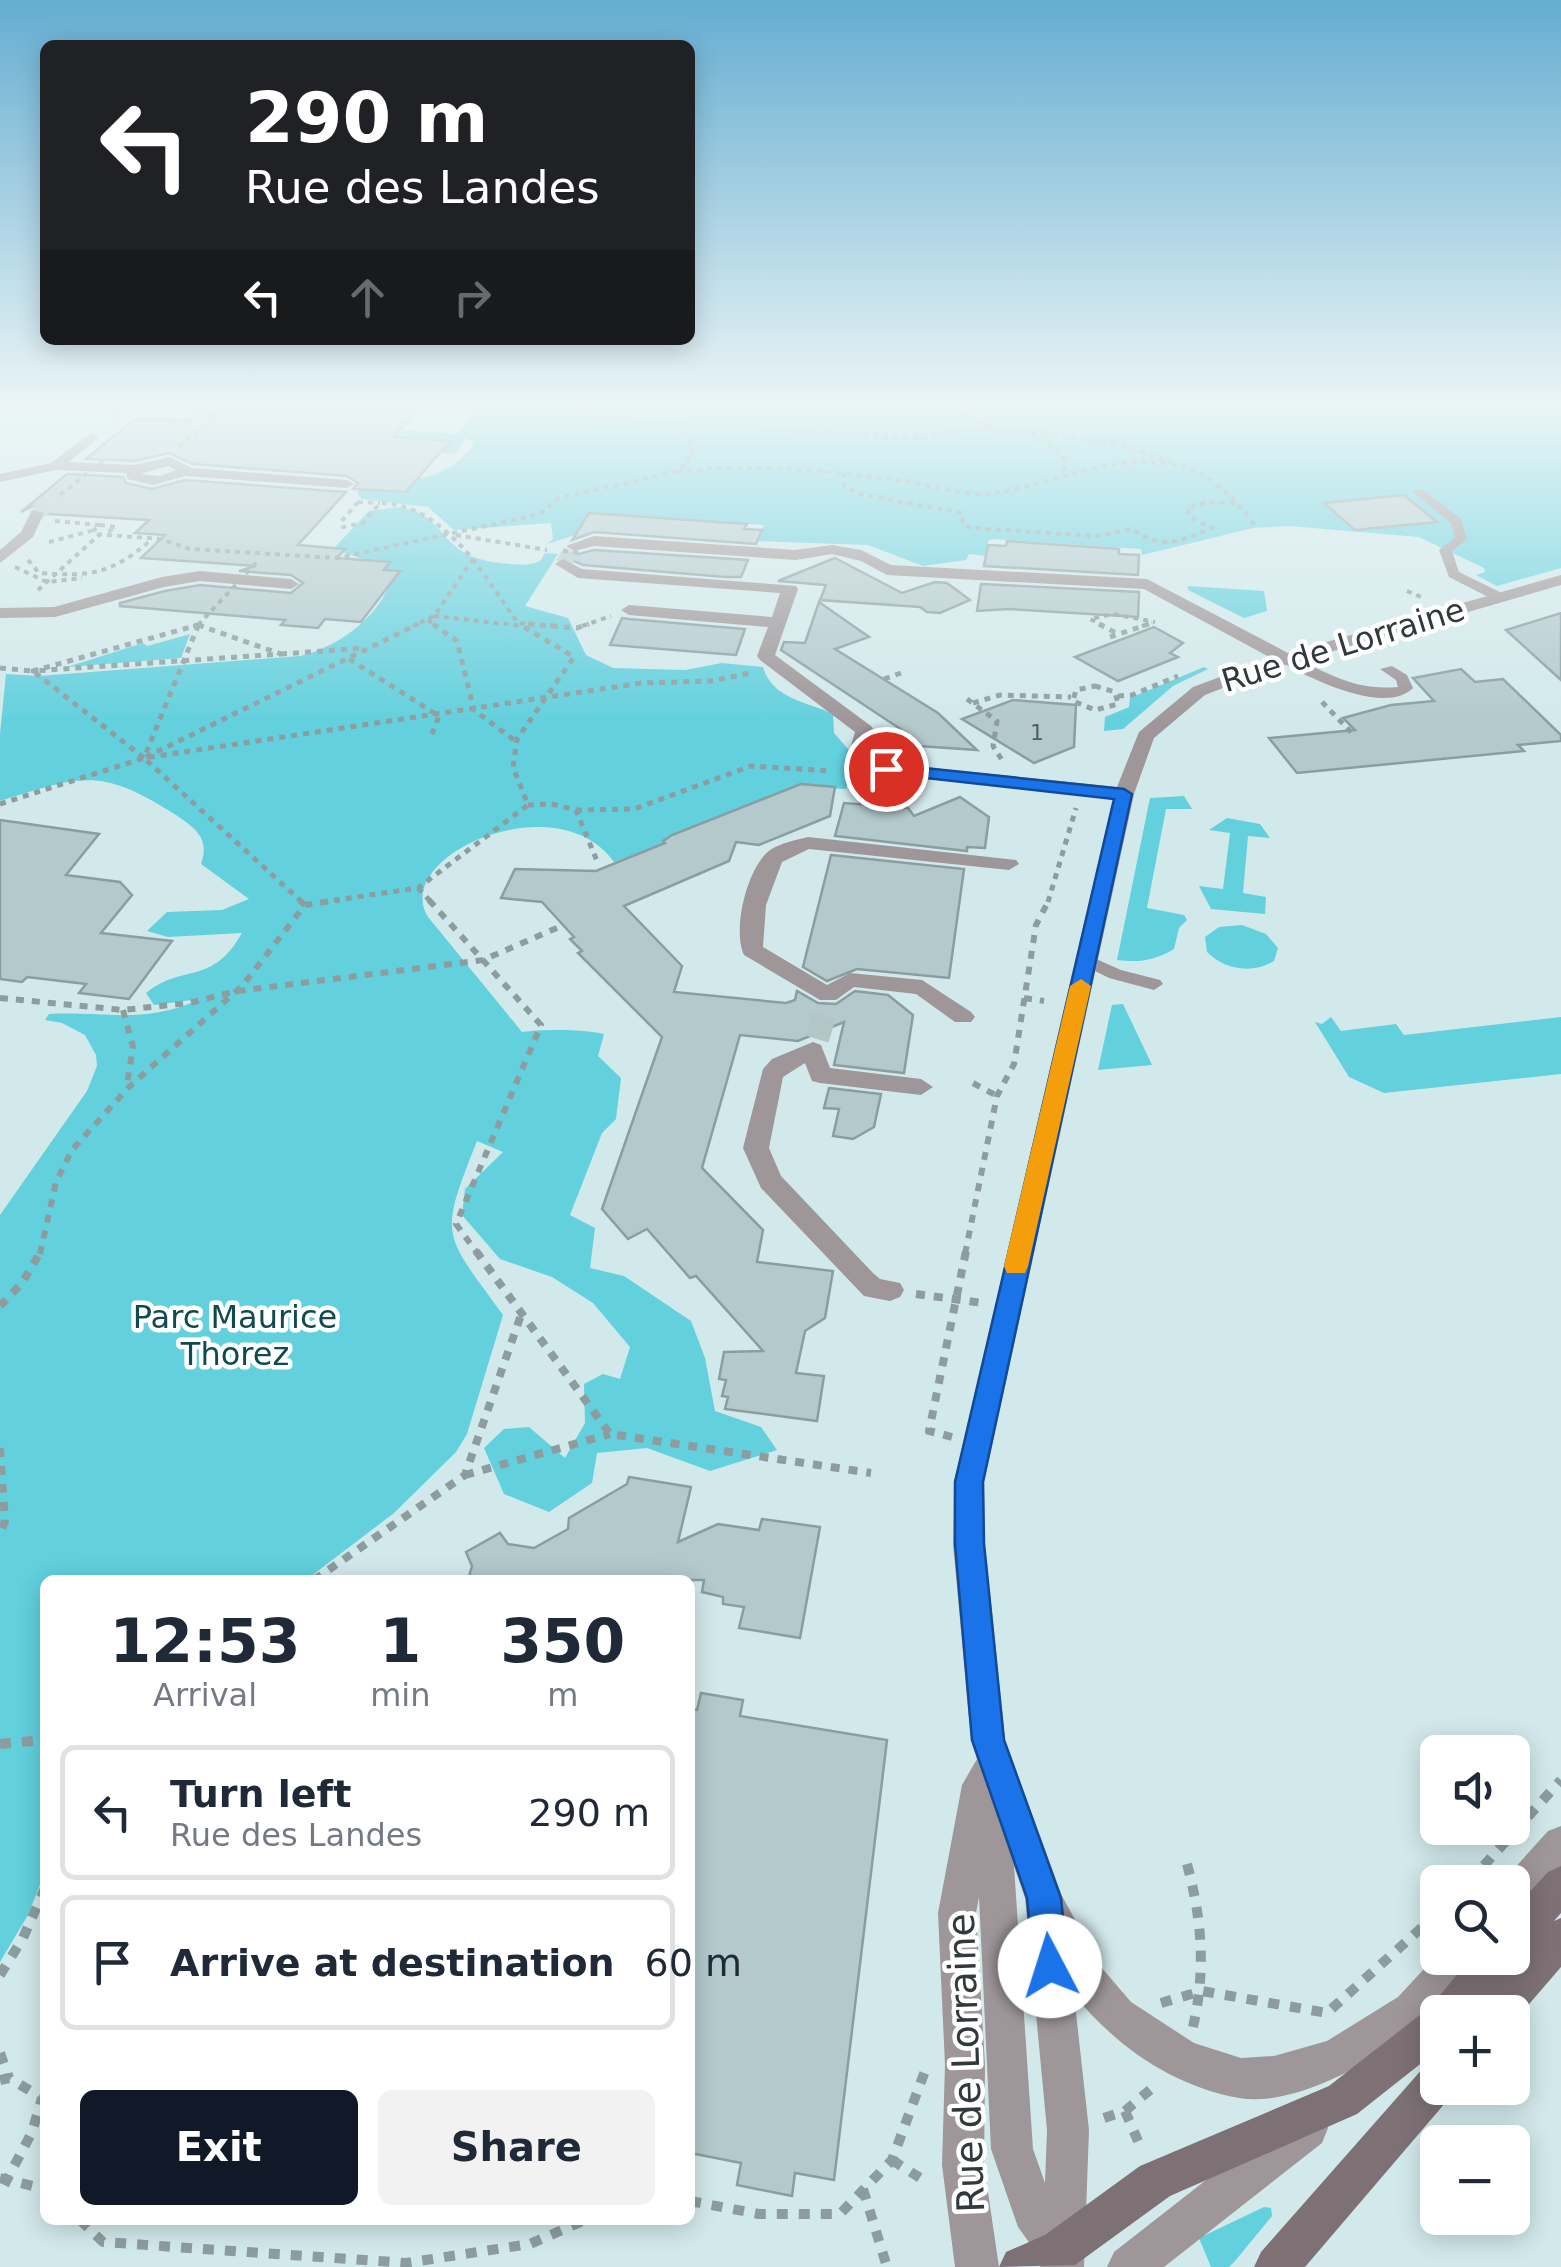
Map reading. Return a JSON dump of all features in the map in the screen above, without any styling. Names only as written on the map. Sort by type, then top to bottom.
[{"type":"street","points":[[6,561],[28,534],[35,518]]},
{"type":"street","points":[[1124,794],[854,766],[865,730],[766,656],[790,588],[578,572],[571,553],[594,541],[796,555],[812,549],[860,553],[887,570],[1147,584],[1286,659]]},
{"type":"street","points":[[0,613],[55,612],[162,582],[200,576],[291,584]]},
{"type":"street","name":"Rue de Lorraine","points":[[1056,2264],[1068,2130],[1044,1898],[988,1740],[969,1544],[969,1482],[1124,794],[1138,749],[1167,714],[1199,691],[1286,659],[1561,580]]},
{"type":"street","points":[[628,610],[778,623]]},
{"type":"street","points":[[963,1017],[922,987],[850,980],[827,1002],[752,950],[749,932],[771,861],[786,850],[808,844],[1009,864]]},
{"type":"street","points":[[890,1290],[874,1288],[862,1280],[770,1181],[756,1148],[771,1075],[815,1044],[820,1075],[921,1087]]},
{"type":"street","name":"Rue de Lorraine","points":[[977,2267],[964,2165],[965,2065],[956,1913],[988,1740]]},
{"type":"street","points":[[988,1740],[1012,2149],[1056,2264],[1155,2180],[1343,2100]]},
{"type":"street","points":[[1530,1878],[1561,1844]]},
{"type":"street","points":[[1530,1920],[1561,1885]]},
{"type":"street","points":[[1044,1898],[1087,1982],[1117,2016],[1185,2060],[1241,2078],[1274,2076],[1335,2059],[1412,2012],[1445,1975]]},
{"type":"street","points":[[1511,1995],[1561,1936]]},
{"type":"street","points":[[1463,1995],[1482,1975]]},
{"type":"street","points":[[1129,2267],[1420,2038]]},
{"type":"street","points":[[1277,2264],[1420,2102]]},
{"type":"lane","points":[[1447,514],[1457,522],[1461,539],[1445,550],[1453,574],[1499,598]]},
{"type":"lane","points":[[1286,659],[1331,685],[1354,692],[1406,688],[1402,678],[1387,669]]},
{"type":"lane","points":[[1087,960],[1115,974],[1154,984]]},
{"type":"path","points":[[348,514],[341,522],[343,527],[363,524],[372,514]]},
{"type":"path","points":[[420,514],[450,534],[473,559],[518,623],[574,657],[514,740],[513,766],[528,805]]},
{"type":"path","points":[[100,524],[92,532],[154,538],[190,549],[337,558],[535,514]]},
{"type":"path","points":[[962,514],[963,524],[970,528],[1096,536],[1132,530],[1151,542],[1175,542],[1212,528],[1189,514]]},
{"type":"path","points":[[1245,514],[1256,527]]},
{"type":"path","points":[[35,518],[116,528],[99,534],[56,574]]},
{"type":"path","points":[[89,576],[39,572],[28,560],[50,541],[91,531],[108,518]]},
{"type":"path","points":[[91,531],[99,534]]},
{"type":"path","points":[[450,534],[571,553]]},
{"type":"path","points":[[6,561],[30,580],[67,582],[123,566],[154,538]]},
{"type":"path","points":[[0,804],[144,758],[427,620],[434,616],[473,559]]},
{"type":"path","points":[[144,758],[198,625],[257,562]]},
{"type":"path","points":[[1110,637],[1194,609]]},
{"type":"path","points":[[434,616],[577,628],[628,610]]},
{"type":"path","points":[[1118,634],[1090,619],[1098,614],[1155,622]]},
{"type":"path","points":[[427,620],[457,641],[474,710],[514,740]]},
{"type":"path","points":[[34,671],[198,625],[282,654]]},
{"type":"path","points":[[0,668],[34,671],[370,647]]},
{"type":"path","points":[[348,658],[439,716]]},
{"type":"path","points":[[144,758],[641,683],[711,682],[776,666]]},
{"type":"path","points":[[34,671],[144,758],[305,904]]},
{"type":"path","points":[[884,679],[901,673]]},
{"type":"path","points":[[1016,783],[993,746],[997,721],[970,701],[1000,694],[1071,697],[1081,688],[1095,686],[1114,692],[1120,700],[1108,710],[1092,710],[1077,705],[1071,697]]},
{"type":"path","points":[[1311,690],[1353,734]]},
{"type":"path","points":[[432,734],[439,716]]},
{"type":"path","points":[[0,1306],[18,1290],[36,1263],[47,1236],[54,1181],[72,1151],[126,1088],[237,991],[305,904],[418,888],[528,805],[552,804],[576,810],[634,808],[751,766],[836,772],[854,766]]},
{"type":"path","points":[[953,1437],[929,1430],[997,1096],[1014,1064],[1036,925],[1050,898],[1066,831],[1075,818],[1079,790]]},
{"type":"path","points":[[576,810],[597,861]]},
{"type":"path","points":[[418,888],[540,1024],[456,1224],[610,1434]]},
{"type":"path","points":[[0,998],[123,1010],[189,1004],[237,991],[483,960],[559,926]]},
{"type":"path","points":[[1024,998],[1044,1001]]},
{"type":"path","points":[[123,1010],[134,1036],[136,1055],[126,1088]]},
{"type":"path","points":[[973,1083],[997,1096]]},
{"type":"path","points":[[890,1290],[1007,1306]]},
{"type":"path","points":[[465,1475],[521,1314]]},
{"type":"path","points":[[321,1575],[465,1475],[610,1434],[870,1474]]},
{"type":"path","points":[[0,1448],[5,1521],[0,1534]]},
{"type":"path","points":[[0,1744],[40,1740]]},
{"type":"path","points":[[1484,1865],[1561,1780]]},
{"type":"path","points":[[1188,1864],[1203,1922],[1202,1991],[1328,2013],[1420,1929]]},
{"type":"path","points":[[0,1974],[23,1938],[40,1899]]},
{"type":"path","points":[[0,2054],[4,2079],[40,2097]]},
{"type":"path","points":[[695,2202],[759,2214],[840,2214],[892,2160],[925,2071]]},
{"type":"path","points":[[0,2193],[3,2178],[32,2132],[40,2105]]},
{"type":"path","points":[[3,2178],[40,2188]]},
{"type":"path","points":[[863,2189],[888,2267]]},
{"type":"path","points":[[85,2225],[102,2242],[406,2264],[530,2244],[574,2225]]},
{"type":"green space","name":"Parc Maurice Thorez","points":[[366,514],[420,514],[453,544],[479,559],[526,565],[540,561],[545,553],[558,554],[525,606],[568,618],[586,655],[613,668],[685,670],[722,663],[763,667],[783,693],[833,714],[834,733],[854,756],[846,789],[824,788],[614,862],[588,839],[556,828],[520,828],[485,837],[455,852],[433,871],[423,894],[428,917],[522,1032],[604,1034],[598,1056],[621,1078],[616,1119],[602,1133],[570,1215],[595,1228],[590,1268],[624,1276],[691,1321],[705,1358],[715,1411],[761,1427],[777,1450],[710,1471],[647,1448],[597,1453],[592,1483],[549,1512],[504,1494],[484,1448],[504,1429],[529,1427],[565,1458],[585,1423],[584,1384],[603,1374],[620,1379],[630,1347],[593,1303],[552,1277],[500,1259],[462,1215],[465,1189],[503,1152],[477,1141],[456,1198],[453,1234],[468,1267],[503,1315],[467,1434],[456,1452],[394,1513],[313,1575],[40,1575],[40,1885],[28,1915],[0,1962],[0,1215],[87,1091],[97,1066],[96,1055],[85,1035],[62,1023],[45,1020],[49,1014],[161,1012],[200,999],[154,1005],[146,993],[173,978],[208,968],[231,950],[242,933],[168,937],[147,931],[167,912],[222,910],[249,899],[201,864],[204,847],[195,830],[128,789],[91,780],[72,781],[0,801],[0,734],[6,674],[39,676],[314,652],[342,638],[368,618],[391,579],[381,565],[333,549]]},
{"type":"green space","points":[[436,514],[588,514],[575,535],[547,544],[553,539],[551,523],[454,530]]},
{"type":"green space","points":[[601,514],[1561,514],[1561,568],[1497,586],[1476,575],[1485,572],[1484,568],[1419,537],[1289,526],[1253,528],[1142,555],[1141,549],[992,539],[988,541],[986,556],[969,554],[966,560],[923,566],[868,545],[757,541],[764,525]]},
{"type":"green space","points":[[1188,586],[1264,591],[1267,611],[1244,618],[1188,590]]},
{"type":"green space","points":[[190,634],[181,658],[67,667],[143,643],[147,646]]},
{"type":"green space","points":[[1204,667],[1208,669],[1173,686],[1123,729],[1104,731],[1105,717],[1129,707],[1130,698]]},
{"type":"green space","points":[[1184,796],[1192,809],[1166,809],[1147,908],[1184,915],[1187,920],[1179,928],[1174,949],[1147,960],[1117,960],[1150,798]]},
{"type":"green space","points":[[1227,818],[1260,824],[1270,838],[1248,836],[1243,893],[1266,897],[1265,914],[1211,909],[1199,886],[1223,889],[1230,833],[1209,830]]},
{"type":"green space","points":[[1242,925],[1266,934],[1278,948],[1274,961],[1257,968],[1239,968],[1222,963],[1207,952],[1205,937],[1219,927]]},
{"type":"green space","points":[[1123,1004],[1152,1065],[1098,1070],[1112,1005]]},
{"type":"green space","points":[[1331,1017],[1341,1031],[1396,1024],[1404,1035],[1561,1017],[1561,1074],[1384,1093],[1349,1077],[1315,1022],[1322,1024]]},
{"type":"green space","points":[[1264,2207],[1271,2208],[1272,2216],[1235,2261],[1229,2267],[1211,2267],[1199,2238]]},
{"type":"building","points":[[47,514],[326,514],[298,545],[345,549],[337,558],[390,562],[384,570],[400,571],[361,622],[325,619],[318,628],[281,625],[285,620],[120,606],[165,591],[200,585],[291,593],[303,583],[291,575],[239,571],[256,566],[141,558],[165,535],[135,533],[149,520]]},
{"type":"building","points":[[589,514],[747,524],[744,529],[762,530],[756,544],[594,532],[572,540]]},
{"type":"building","points":[[1336,514],[1427,514],[1437,522],[1355,530]]},
{"type":"building","points":[[1007,541],[1119,549],[1119,554],[1139,555],[1138,575],[984,566],[988,545],[1006,546]]},
{"type":"building","points":[[566,550],[575,555],[594,550],[748,560],[741,577],[725,577],[583,565],[562,556]]},
{"type":"building","points":[[835,558],[902,593],[935,582],[947,583],[970,600],[940,613],[927,612],[920,607],[820,600],[826,585],[778,581]]},
{"type":"building","points":[[981,584],[1139,592],[1138,617],[1009,609],[977,611]]},
{"type":"building","points":[[819,602],[869,637],[835,649],[938,713],[977,750],[905,745],[908,734],[781,650],[784,642],[805,643]]},
{"type":"building","points":[[1561,613],[1561,680],[1506,630]]},
{"type":"building","points":[[622,618],[745,629],[736,655],[610,645]]},
{"type":"building","points":[[1154,627],[1183,643],[1170,653],[1178,657],[1118,681],[1075,657]]},
{"type":"building","points":[[1461,669],[1475,682],[1503,679],[1561,735],[1561,741],[1518,745],[1524,751],[1297,773],[1269,738],[1355,730],[1343,718],[1391,705],[1434,701],[1413,678]]},
{"type":"building","points":[[1013,700],[1076,705],[1074,747],[1034,763],[962,719]]},
{"type":"building","points":[[801,784],[835,787],[830,816],[759,845],[736,842],[729,861],[624,906],[682,966],[674,992],[786,1003],[795,1000],[797,991],[818,1003],[836,1004],[855,991],[888,995],[913,1015],[904,1073],[834,1065],[844,1022],[798,1041],[740,1035],[702,1168],[763,1230],[757,1262],[833,1271],[825,1318],[805,1331],[796,1373],[824,1376],[817,1421],[725,1409],[728,1397],[722,1396],[726,1380],[719,1379],[724,1352],[763,1351],[696,1276],[690,1278],[647,1229],[628,1239],[602,1209],[662,1037],[578,953],[582,951],[570,939],[574,937],[542,902],[501,898],[515,869],[596,871],[665,843],[672,835]]},
{"type":"building","points":[[960,797],[989,817],[985,848],[967,847],[967,851],[835,836],[844,803],[908,808],[914,816]]},
{"type":"building","points":[[0,820],[99,834],[66,875],[120,882],[132,895],[101,933],[172,941],[129,999],[79,993],[86,984],[27,977],[22,982],[0,979]]},
{"type":"building","points":[[831,855],[964,869],[949,978],[857,969],[827,981],[803,967]]},
{"type":"building","points":[[829,1088],[881,1094],[874,1127],[853,1139],[833,1136],[839,1109],[824,1108]]},
{"type":"building","points":[[629,1477],[691,1487],[678,1542],[718,1524],[759,1530],[762,1519],[820,1527],[800,1638],[739,1628],[744,1607],[723,1604],[723,1597],[702,1592],[704,1580],[695,1580],[695,1575],[469,1575],[472,1566],[466,1552],[500,1533],[508,1544],[534,1548],[568,1529],[569,1518],[627,1484]]},
{"type":"building","points":[[701,1693],[743,1700],[740,1716],[887,1740],[834,2180],[795,2173],[792,2196],[737,2185],[741,2163],[695,2154],[697,1710]]},
{"type":"tunnel","points":[[563,564],[574,546]]},
{"type":"tunnel","points":[[817,1039],[826,1009]]},
{"type":"slow traffic","points":[[1016,1266],[1081,986]]},
{"type":"route","points":[[886,769],[1124,794],[969,1482],[969,1544],[988,1740],[1044,1898],[1050,1966]]}]
